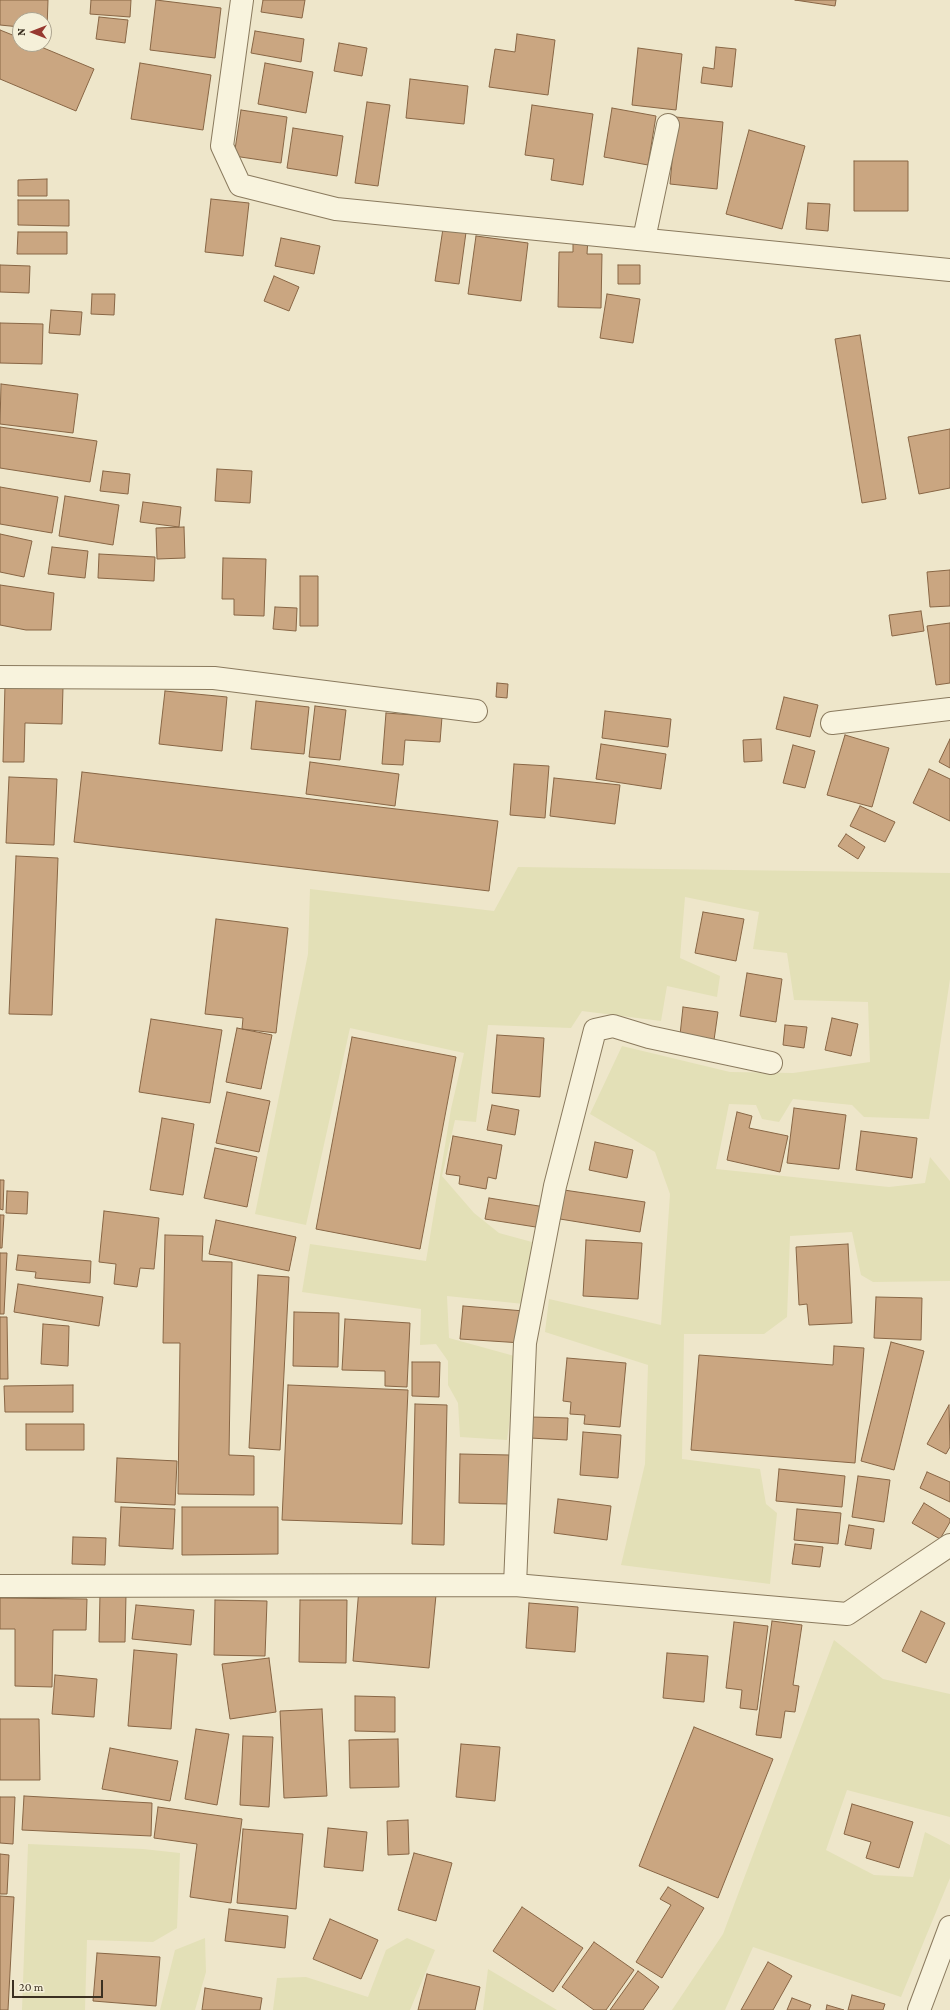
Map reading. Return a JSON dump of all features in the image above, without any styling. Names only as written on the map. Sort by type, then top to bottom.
[{"type":"street","points":[[242,0],[222,146],[240,184],[336,209],[950,270]]},
{"type":"street","points":[[644,239],[668,125]]},
{"type":"street","points":[[0,676],[214,678],[476,711]]},
{"type":"street","points":[[832,723],[950,709]]},
{"type":"street","points":[[515,1586],[525,1342],[555,1186],[595,1030],[613,1026],[649,1037],[771,1063]]},
{"type":"street","points":[[0,1586],[515,1586],[846,1614],[950,1545]]},
{"type":"street","points":[[919,2010],[950,1927]]},
{"type":"shaded area","points":[[518,867],[950,873],[950,979],[929,1119],[864,1117],[852,1105],[793,1099],[779,1122],[762,1119],[756,1105],[729,1104],[716,1169],[889,1187],[925,1183],[930,1157],[950,1181],[950,1281],[873,1282],[861,1275],[852,1232],[790,1236],[787,1317],[764,1334],[684,1334],[682,1459],[760,1469],[766,1504],[777,1513],[770,1584],[621,1565],[645,1464],[648,1365],[545,1332],[549,1299],[661,1325],[670,1194],[655,1152],[590,1114],[622,1046],[730,1072],[793,1073],[870,1062],[868,1002],[794,1000],[787,953],[753,949],[759,912],[685,897],[680,958],[720,976],[717,997],[667,986],[661,1021],[582,1011],[571,1028],[488,1025],[476,1122],[455,1120],[442,1176],[474,1213],[499,1233],[532,1242],[524,1304],[447,1296],[449,1338],[518,1357],[507,1440],[460,1437],[458,1403],[448,1385],[448,1361],[436,1344],[420,1345],[421,1309],[302,1292],[310,1244],[426,1261],[451,1109],[464,1053],[350,1028],[306,1225],[255,1214],[308,954],[310,889],[494,911]]},
{"type":"shaded area","points":[[834,1640],[883,1679],[950,1694],[950,1817],[847,1790],[826,1850],[874,1875],[913,1877],[925,1832],[950,1845],[950,1878],[901,1997],[753,1947],[725,2010],[672,2010],[723,1934]]},
{"type":"shaded area","points":[[28,1844],[143,1849],[180,1853],[177,1928],[153,1942],[87,1940],[85,2010],[22,2010]]},
{"type":"shaded area","points":[[205,1938],[206,1972],[195,2010],[160,2010],[175,1950]]},
{"type":"shaded area","points":[[407,1938],[435,1950],[410,2010],[273,2010],[277,1978],[306,1977],[368,1997],[386,1950]]},
{"type":"shaded area","points":[[488,1969],[557,2010],[483,2010]]},
{"type":"building","points":[[0,0],[48,0],[48,12],[12,12],[12,26],[0,25]]},
{"type":"building","points":[[91,0],[131,0],[130,17],[90,14]]},
{"type":"building","points":[[156,0],[221,8],[215,58],[150,50]]},
{"type":"building","points":[[263,0],[305,0],[302,18],[261,12]]},
{"type":"building","points":[[795,0],[836,0],[835,6]]},
{"type":"building","points":[[99,17],[128,20],[125,43],[96,39]]},
{"type":"building","points":[[0,30],[12,35],[12,52],[52,52],[94,69],[76,111],[0,79]]},
{"type":"building","points":[[255,31],[304,39],[301,62],[251,53]]},
{"type":"building","points":[[517,34],[555,40],[548,95],[489,87],[495,49],[515,52]]},
{"type":"building","points":[[339,43],[367,48],[362,76],[334,71]]},
{"type":"building","points":[[716,47],[736,49],[732,87],[701,83],[703,67],[714,69]]},
{"type":"building","points":[[638,48],[682,54],[676,110],[632,105]]},
{"type":"building","points":[[140,63],[211,75],[203,130],[131,119]]},
{"type":"building","points":[[265,63],[313,72],[306,113],[258,104]]},
{"type":"building","points":[[410,79],[468,86],[464,124],[406,118]]},
{"type":"building","points":[[367,102],[390,105],[378,186],[355,183]]},
{"type":"building","points":[[532,105],[593,114],[583,185],[551,180],[554,159],[525,155]]},
{"type":"building","points":[[612,108],[656,116],[648,165],[604,157]]},
{"type":"building","points":[[241,110],[287,117],[281,163],[234,156]]},
{"type":"building","points":[[676,117],[723,122],[717,189],[670,184]]},
{"type":"building","points":[[293,128],[343,136],[337,176],[287,168]]},
{"type":"building","points":[[749,130],[805,146],[782,229],[726,214]]},
{"type":"building","points":[[854,161],[908,161],[908,211],[854,211]]},
{"type":"building","points":[[47,179],[47,196],[18,196],[18,180]]},
{"type":"building","points":[[211,199],[249,203],[243,256],[205,252]]},
{"type":"building","points":[[18,200],[69,200],[69,226],[18,225]]},
{"type":"building","points":[[808,203],[830,204],[828,231],[806,229]]},
{"type":"building","points":[[444,222],[467,225],[459,284],[435,281]]},
{"type":"building","points":[[18,232],[67,232],[67,254],[17,254]]},
{"type":"building","points":[[476,236],[528,243],[521,301],[468,294]]},
{"type":"building","points":[[281,238],[320,246],[314,274],[275,266]]},
{"type":"building","points":[[573,238],[588,238],[587,254],[602,254],[601,308],[558,307],[559,252],[573,252]]},
{"type":"building","points":[[0,265],[30,266],[29,293],[0,292]]},
{"type":"building","points":[[618,265],[640,265],[640,284],[618,284]]},
{"type":"building","points":[[274,276],[299,287],[289,311],[264,301]]},
{"type":"building","points":[[92,294],[115,294],[114,315],[91,314]]},
{"type":"building","points":[[607,294],[640,299],[633,343],[600,338]]},
{"type":"building","points":[[51,310],[82,312],[80,335],[49,333]]},
{"type":"building","points":[[0,323],[43,324],[42,364],[0,363]]},
{"type":"building","points":[[860,335],[886,499],[862,503],[835,339]]},
{"type":"building","points":[[1,384],[78,394],[73,433],[0,424]]},
{"type":"building","points":[[0,427],[97,441],[90,482],[0,468]]},
{"type":"building","points":[[950,429],[950,488],[919,494],[908,437]]},
{"type":"building","points":[[217,469],[252,471],[250,503],[215,501]]},
{"type":"building","points":[[103,471],[130,474],[128,494],[100,491]]},
{"type":"building","points":[[0,487],[58,497],[52,533],[0,524]]},
{"type":"building","points":[[65,496],[119,505],[113,545],[59,536]]},
{"type":"building","points":[[143,502],[181,507],[179,527],[140,522]]},
{"type":"building","points":[[184,527],[185,558],[157,559],[156,528]]},
{"type":"building","points":[[0,534],[32,541],[24,577],[0,572]]},
{"type":"building","points":[[52,547],[88,551],[85,578],[48,574]]},
{"type":"building","points":[[99,554],[155,557],[154,581],[98,578]]},
{"type":"building","points":[[223,558],[266,559],[264,616],[234,615],[234,599],[222,599]]},
{"type":"building","points":[[950,570],[950,606],[930,607],[927,572]]},
{"type":"building","points":[[300,576],[318,576],[318,626],[300,626]]},
{"type":"building","points":[[0,585],[54,593],[51,630],[26,630],[0,625]]},
{"type":"building","points":[[275,607],[297,608],[296,631],[273,629]]},
{"type":"building","points":[[921,611],[924,631],[892,636],[889,615]]},
{"type":"building","points":[[950,623],[950,683],[936,685],[927,626]]},
{"type":"building","points":[[497,683],[508,684],[507,698],[496,697]]},
{"type":"building","points":[[5,685],[63,687],[62,724],[25,723],[24,762],[3,762]]},
{"type":"building","points":[[165,691],[227,697],[222,751],[159,744]]},
{"type":"building","points":[[784,697],[818,705],[810,737],[776,729]]},
{"type":"building","points":[[256,701],[309,707],[304,754],[251,749]]},
{"type":"building","points":[[315,706],[346,710],[340,760],[309,757]]},
{"type":"building","points":[[605,711],[671,719],[668,747],[602,738]]},
{"type":"building","points":[[386,713],[442,717],[440,742],[405,740],[403,765],[382,764]]},
{"type":"building","points":[[845,735],[889,748],[872,807],[827,795]]},
{"type":"building","points":[[761,739],[762,761],[744,762],[743,740]]},
{"type":"building","points":[[950,739],[950,768],[939,762]]},
{"type":"building","points":[[601,744],[666,754],[661,789],[596,779]]},
{"type":"building","points":[[793,745],[815,751],[805,788],[783,783]]},
{"type":"building","points":[[310,762],[399,774],[395,806],[306,794]]},
{"type":"building","points":[[514,764],[549,766],[545,818],[510,815]]},
{"type":"building","points":[[929,769],[950,779],[950,821],[913,803]]},
{"type":"building","points":[[82,772],[498,821],[489,891],[74,842]]},
{"type":"building","points":[[9,777],[57,779],[54,845],[6,843]]},
{"type":"building","points":[[554,778],[620,785],[615,824],[550,816]]},
{"type":"building","points":[[860,806],[895,822],[885,842],[850,826]]},
{"type":"building","points":[[846,834],[865,847],[858,859],[838,846]]},
{"type":"building","points":[[16,856],[58,858],[52,1015],[9,1014]]},
{"type":"building","points":[[703,912],[744,919],[736,961],[695,953]]},
{"type":"building","points":[[216,919],[288,928],[276,1033],[242,1029],[243,1018],[205,1014]]},
{"type":"building","points":[[747,973],[782,979],[776,1022],[740,1016]]},
{"type":"building","points":[[683,1007],[718,1012],[714,1040],[680,1035]]},
{"type":"building","points":[[832,1018],[858,1024],[851,1056],[825,1050]]},
{"type":"building","points":[[151,1019],[222,1030],[210,1103],[139,1092]]},
{"type":"building","points":[[785,1025],[807,1027],[804,1048],[783,1045]]},
{"type":"building","points":[[237,1028],[272,1035],[261,1089],[226,1082]]},
{"type":"building","points":[[497,1035],[544,1038],[540,1097],[492,1093]]},
{"type":"building","points":[[352,1037],[456,1057],[420,1249],[316,1229]]},
{"type":"building","points":[[227,1092],[270,1101],[259,1152],[216,1143]]},
{"type":"building","points":[[492,1105],[519,1110],[515,1135],[487,1130]]},
{"type":"building","points":[[794,1108],[846,1115],[839,1169],[787,1163]]},
{"type":"building","points":[[737,1112],[752,1116],[749,1128],[788,1136],[780,1172],[727,1160]]},
{"type":"building","points":[[162,1118],[194,1124],[183,1195],[150,1190]]},
{"type":"building","points":[[861,1131],[917,1138],[912,1178],[856,1170]]},
{"type":"building","points":[[453,1136],[502,1145],[496,1179],[488,1177],[486,1189],[459,1184],[460,1176],[446,1174]]},
{"type":"building","points":[[595,1142],[633,1150],[627,1178],[589,1170]]},
{"type":"building","points":[[215,1148],[257,1157],[247,1207],[204,1198]]},
{"type":"building","points":[[0,1180],[4,1180],[3,1210],[0,1209]]},
{"type":"building","points":[[564,1190],[645,1202],[640,1232],[560,1219]]},
{"type":"building","points":[[7,1191],[28,1192],[27,1214],[6,1213]]},
{"type":"building","points":[[489,1198],[545,1207],[542,1228],[485,1219]]},
{"type":"building","points":[[104,1211],[159,1218],[154,1269],[140,1268],[137,1287],[114,1284],[116,1264],[99,1262]]},
{"type":"building","points":[[0,1215],[4,1215],[2,1248],[0,1248]]},
{"type":"building","points":[[216,1220],[296,1237],[289,1271],[209,1254]]},
{"type":"building","points":[[165,1235],[203,1236],[202,1261],[232,1262],[229,1455],[254,1456],[254,1495],[178,1494],[180,1343],[163,1343]]},
{"type":"building","points":[[586,1240],[642,1243],[638,1299],[583,1296]]},
{"type":"building","points":[[848,1244],[852,1323],[809,1325],[807,1304],[799,1305],[796,1247]]},
{"type":"building","points":[[0,1253],[7,1253],[4,1314],[0,1314]]},
{"type":"building","points":[[18,1255],[91,1261],[90,1283],[35,1278],[36,1272],[16,1270]]},
{"type":"building","points":[[258,1275],[289,1277],[280,1450],[249,1448]]},
{"type":"building","points":[[18,1284],[103,1297],[99,1326],[14,1312]]},
{"type":"building","points":[[876,1297],[922,1298],[921,1340],[874,1338]]},
{"type":"building","points":[[463,1306],[524,1311],[522,1343],[460,1339]]},
{"type":"building","points":[[294,1312],[339,1313],[338,1367],[293,1366]]},
{"type":"building","points":[[0,1317],[7,1317],[8,1379],[0,1379]]},
{"type":"building","points":[[345,1319],[410,1323],[407,1387],[385,1386],[385,1371],[342,1370]]},
{"type":"building","points":[[43,1324],[69,1326],[68,1366],[41,1364]]},
{"type":"building","points":[[891,1342],[924,1351],[894,1470],[861,1461]]},
{"type":"building","points":[[834,1346],[864,1348],[855,1463],[691,1450],[699,1355],[833,1365]]},
{"type":"building","points":[[567,1358],[626,1363],[620,1427],[584,1424],[585,1415],[570,1414],[571,1402],[563,1401]]},
{"type":"building","points":[[412,1362],[440,1362],[439,1397],[412,1396]]},
{"type":"building","points":[[73,1385],[73,1412],[5,1412],[4,1386]]},
{"type":"building","points":[[288,1385],[408,1390],[402,1524],[282,1520]]},
{"type":"building","points":[[415,1404],[447,1405],[444,1545],[412,1544]]},
{"type":"building","points":[[949,1405],[950,1447],[946,1454],[927,1444]]},
{"type":"building","points":[[531,1417],[568,1418],[567,1440],[530,1438]]},
{"type":"building","points":[[26,1424],[84,1424],[84,1450],[26,1450]]},
{"type":"building","points":[[583,1432],[621,1435],[618,1478],[580,1475]]},
{"type":"building","points":[[460,1454],[509,1455],[508,1504],[459,1503]]},
{"type":"building","points":[[117,1458],[177,1461],[175,1505],[115,1502]]},
{"type":"building","points":[[779,1469],[845,1476],[842,1507],[776,1501]]},
{"type":"building","points":[[927,1472],[950,1482],[950,1502],[920,1488]]},
{"type":"building","points":[[858,1476],[890,1480],[884,1522],[852,1517]]},
{"type":"building","points":[[558,1499],[611,1506],[607,1540],[554,1533]]},
{"type":"building","points":[[924,1503],[950,1519],[950,1522],[940,1539],[912,1523]]},
{"type":"building","points":[[121,1507],[175,1509],[173,1549],[119,1546]]},
{"type":"building","points":[[182,1507],[278,1507],[278,1554],[182,1555]]},
{"type":"building","points":[[797,1509],[841,1513],[838,1544],[794,1540]]},
{"type":"building","points":[[849,1525],[874,1529],[871,1549],[845,1545]]},
{"type":"building","points":[[73,1537],[106,1538],[105,1565],[72,1564]]},
{"type":"building","points":[[795,1544],[823,1547],[820,1567],[792,1564]]},
{"type":"building","points":[[359,1588],[436,1595],[429,1668],[353,1661]]},
{"type":"building","points":[[100,1594],[126,1594],[125,1642],[99,1642]]},
{"type":"building","points":[[0,1598],[87,1599],[86,1630],[53,1630],[52,1687],[15,1686],[15,1629],[0,1629]]},
{"type":"building","points":[[215,1600],[267,1601],[265,1656],[214,1655]]},
{"type":"building","points":[[300,1600],[347,1600],[346,1663],[299,1662]]},
{"type":"building","points":[[529,1603],[578,1607],[575,1652],[526,1648]]},
{"type":"building","points":[[136,1605],[194,1610],[191,1645],[132,1639]]},
{"type":"building","points":[[921,1611],[945,1623],[926,1663],[902,1651]]},
{"type":"building","points":[[772,1621],[802,1625],[793,1685],[799,1686],[795,1712],[785,1711],[781,1738],[756,1735]]},
{"type":"building","points":[[734,1622],[768,1626],[757,1710],[740,1708],[742,1690],[726,1688]]},
{"type":"building","points":[[134,1650],[177,1654],[171,1729],[128,1726]]},
{"type":"building","points":[[667,1653],[708,1656],[704,1702],[663,1698]]},
{"type":"building","points":[[269,1658],[276,1712],[230,1719],[222,1664]]},
{"type":"building","points":[[55,1675],[97,1679],[94,1717],[52,1714]]},
{"type":"building","points":[[355,1696],[395,1697],[395,1732],[355,1731]]},
{"type":"building","points":[[322,1709],[327,1796],[284,1798],[280,1711]]},
{"type":"building","points":[[0,1719],[39,1719],[40,1780],[0,1780]]},
{"type":"building","points":[[694,1727],[773,1759],[718,1898],[639,1866]]},
{"type":"building","points":[[196,1729],[229,1734],[217,1805],[185,1799]]},
{"type":"building","points":[[243,1736],[273,1737],[269,1807],[240,1805]]},
{"type":"building","points":[[398,1739],[399,1787],[350,1788],[349,1740]]},
{"type":"building","points":[[461,1744],[500,1747],[495,1801],[456,1797]]},
{"type":"building","points":[[110,1748],[178,1761],[170,1801],[102,1789]]},
{"type":"building","points":[[24,1796],[152,1803],[151,1836],[22,1830]]},
{"type":"building","points":[[0,1797],[15,1797],[13,1844],[0,1843]]},
{"type":"building","points":[[852,1804],[913,1822],[899,1868],[866,1858],[871,1842],[844,1834]]},
{"type":"building","points":[[158,1807],[242,1819],[231,1903],[190,1897],[197,1844],[154,1838]]},
{"type":"building","points":[[408,1820],[409,1854],[388,1855],[387,1821]]},
{"type":"building","points":[[328,1828],[367,1832],[363,1871],[324,1867]]},
{"type":"building","points":[[243,1829],[303,1834],[296,1909],[237,1903]]},
{"type":"building","points":[[414,1853],[452,1863],[436,1921],[398,1910]]},
{"type":"building","points":[[0,1854],[9,1855],[7,1894],[0,1894]]},
{"type":"building","points":[[668,1887],[704,1908],[662,1978],[636,1962],[671,1905],[660,1899]]},
{"type":"building","points":[[0,1896],[14,1897],[8,2010],[0,2010]]},
{"type":"building","points":[[522,1907],[583,1948],[553,1992],[493,1951]]},
{"type":"building","points":[[229,1909],[288,1916],[285,1948],[225,1941]]},
{"type":"building","points":[[330,1919],[378,1940],[361,1979],[313,1959]]},
{"type":"building","points":[[594,1942],[634,1970],[606,2010],[594,2010],[562,1987]]},
{"type":"building","points":[[97,1953],[160,1957],[156,2006],[93,2001]]},
{"type":"building","points":[[768,1962],[792,1976],[773,2010],[741,2010]]},
{"type":"building","points":[[638,1971],[659,1987],[643,2010],[610,2010]]},
{"type":"building","points":[[427,1974],[480,1987],[475,2010],[418,2010]]},
{"type":"building","points":[[205,1988],[262,1998],[260,2010],[202,2010]]},
{"type":"building","points":[[852,1995],[885,2004],[883,2010],[848,2010]]},
{"type":"building","points":[[792,1998],[811,2005],[809,2010],[787,2010]]},
{"type":"building","points":[[827,2005],[844,2010],[826,2010]]}]
